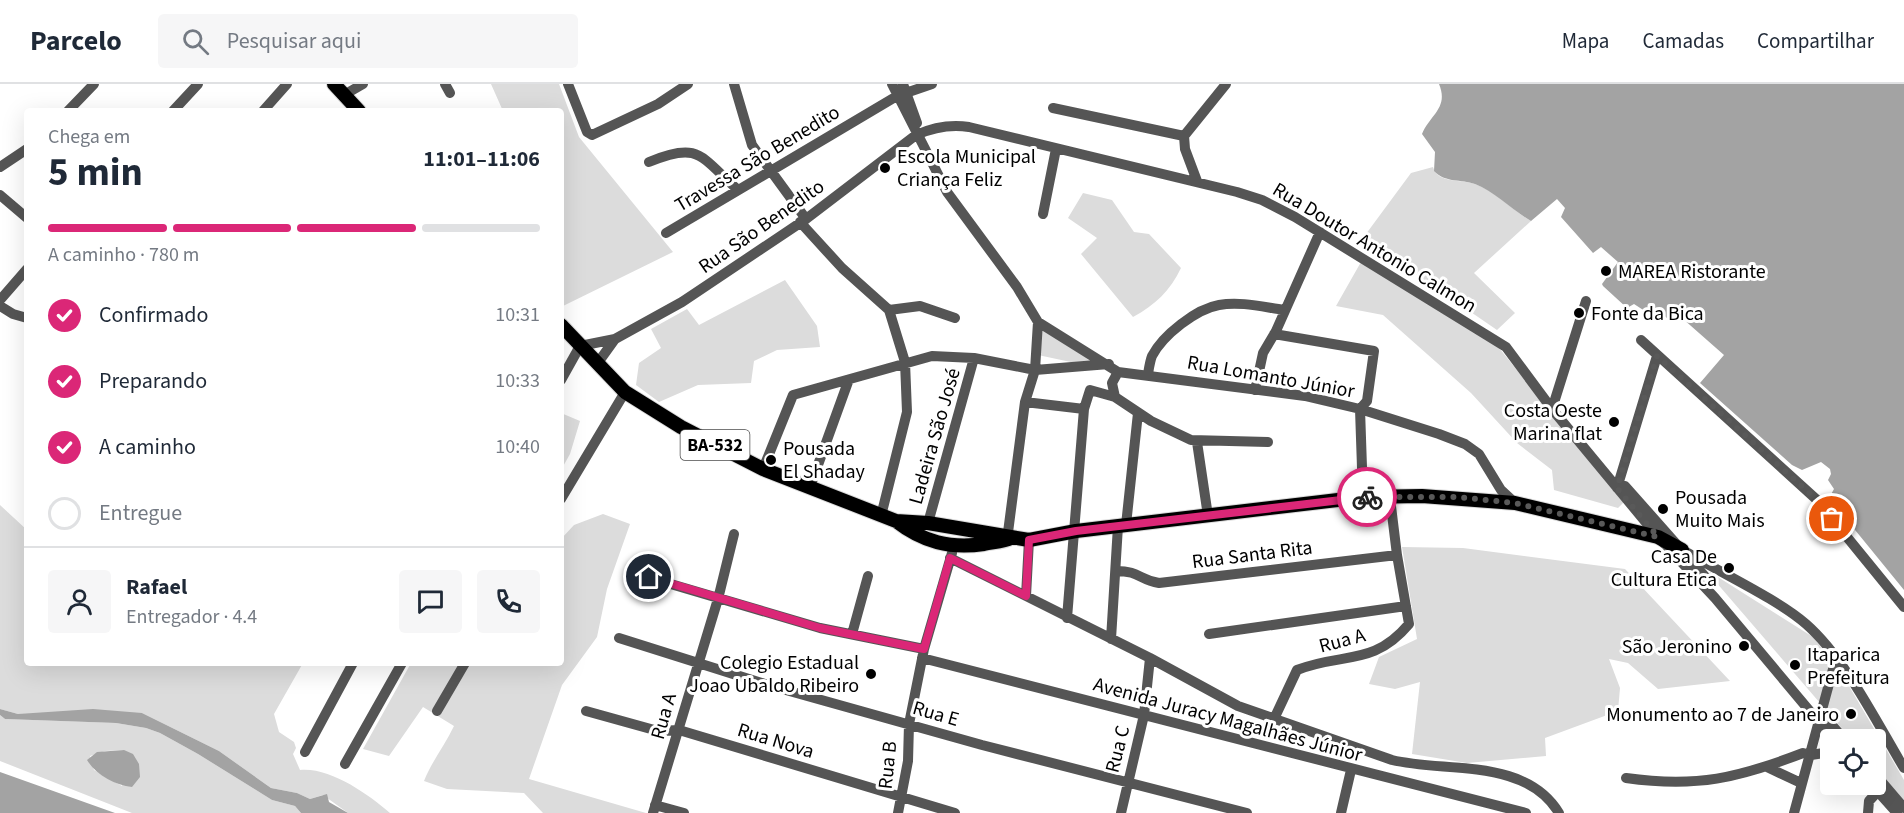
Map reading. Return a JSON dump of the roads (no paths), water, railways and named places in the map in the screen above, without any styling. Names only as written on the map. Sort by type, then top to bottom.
[{"type":"main road","points":[[334,84],[356,108]]},
{"type":"main road","name":"BA-532","points":[[564,328],[625,392],[681,427],[763,469],[896,521],[924,539],[952,552],[1009,537]]},
{"type":"main road","name":"BA-532","points":[[896,521],[928,523],[1029,540],[1122,525],[1363,497],[1457,497],[1515,503],[1658,537],[1682,550]]},
{"type":"street","points":[[71,108],[94,84]]},
{"type":"street","points":[[176,108],[198,84]]},
{"type":"street","points":[[266,108],[286,84]]},
{"type":"street","points":[[344,95],[363,84]]},
{"type":"street","points":[[568,84],[587,132],[592,135],[658,104],[688,84]]},
{"type":"street","points":[[734,84],[752,145],[771,168],[803,221],[842,268],[889,310],[905,362],[907,412],[881,516]]},
{"type":"street","points":[[892,84],[902,91],[919,135],[947,192],[1017,286],[1038,322],[1109,364],[1118,372],[1112,382],[1115,397]]},
{"type":"street","name":"Travessa São Benedito","points":[[666,233],[902,91],[932,84]]},
{"type":"street","points":[[1197,181],[1185,149],[1184,136],[1226,84]]},
{"type":"street","points":[[1053,108],[1184,136]]},
{"type":"street","name":"Rua Doutor Antonio Calmon","points":[[919,135],[942,126],[961,126],[1197,181],[1262,200],[1320,232],[1501,343],[1618,484],[1658,537]]},
{"type":"street","name":"Rua São Benedito","points":[[580,346],[615,339],[682,302],[803,221],[919,135]]},
{"type":"street","points":[[1043,214],[1056,149]]},
{"type":"street","points":[[0,166],[24,151]]},
{"type":"street","points":[[649,162],[676,151],[700,155],[737,189]]},
{"type":"street","points":[[0,195],[24,215]]},
{"type":"street","points":[[1255,390],[1262,356],[1320,232]]},
{"type":"street","points":[[0,300],[24,272]]},
{"type":"street","points":[[1554,406],[1586,301]]},
{"type":"street","points":[[1148,374],[1152,357],[1163,341],[1205,309],[1220,305],[1244,304],[1284,310]]},
{"type":"street","points":[[0,306],[24,317]]},
{"type":"street","points":[[889,310],[920,306],[955,318]]},
{"type":"street","points":[[1009,537],[1025,402],[1035,370],[1038,322]]},
{"type":"street","points":[[1274,334],[1374,351],[1367,401],[1360,409],[1363,497]]},
{"type":"street","name":"Rua São Benedito","points":[[597,364],[615,339]]},
{"type":"street","points":[[1641,340],[1816,499],[1904,607]]},
{"type":"street","points":[[564,375],[580,346]]},
{"type":"street","points":[[763,469],[793,395],[801,391],[848,382],[905,362],[932,356],[974,358],[1035,370],[1109,364]]},
{"type":"street","points":[[1618,484],[1657,356]]},
{"type":"street","name":"Ladeira São José","points":[[928,523],[974,358]]},
{"type":"street","name":"Rua Lomanto Júnior","points":[[1118,372],[1148,374],[1305,396],[1360,409],[1465,444],[1479,454],[1501,490],[1515,503]]},
{"type":"street","points":[[810,487],[848,382]]},
{"type":"street","points":[[1067,618],[1076,531],[1084,409],[1090,390],[1115,397],[1172,433],[1197,442],[1268,442]]},
{"type":"street","points":[[564,494],[625,392]]},
{"type":"street","points":[[1025,402],[1084,409]]},
{"type":"street","points":[[1111,639],[1116,571],[1138,413]]},
{"type":"street","points":[[1197,442],[1208,516]]},
{"type":"street","name":"Rua Doutor Antonio Calmon","points":[[1618,484],[1682,550]]},
{"type":"street","name":"Rua A","points":[[1273,721],[1297,670],[1364,656],[1375,651],[1409,624],[1390,498]]},
{"type":"street","name":"Rua A","points":[[684,813],[654,809],[718,599],[734,534]]},
{"type":"street","name":"BA-532","points":[[1658,537],[1718,596]]},
{"type":"street","points":[[1026,596],[1029,540]]},
{"type":"street","name":"BA-532","points":[[1682,550],[1756,641],[1834,729]]},
{"type":"street","name":"BA-532","points":[[1682,550],[1799,618],[1836,658],[1904,768]]},
{"type":"street","points":[[952,552],[1026,596],[1150,658],[1238,706],[1273,721],[1407,764],[1448,765],[1505,776],[1536,789],[1551,801],[1559,813]]},
{"type":"street","name":"Rua B","points":[[898,813],[908,761],[909,723],[923,653],[952,552]]},
{"type":"street","name":"Rua Santa Rita","points":[[1116,571],[1132,571],[1150,582],[1159,584],[1397,555]]},
{"type":"street","name":"Avenida Juracy Magalhães Júnior","points":[[630,572],[718,599],[1144,715],[1351,770],[1526,813]]},
{"type":"street","points":[[852,634],[868,576]]},
{"type":"street","points":[[1209,634],[1406,606]]},
{"type":"street","name":"Rua E","points":[[619,638],[697,663],[982,745],[1128,780],[1246,813]]},
{"type":"street","name":"Rua C","points":[[1121,813],[1144,715],[1150,658]]},
{"type":"street","points":[[1794,813],[1836,658]]},
{"type":"street","points":[[305,752],[351,666]]},
{"type":"street","points":[[345,764],[400,666]]},
{"type":"street","points":[[436,711],[463,666]]},
{"type":"street","name":"Rua Nova","points":[[585,711],[658,731],[679,730],[955,813]]},
{"type":"street","name":"BA-532","points":[[1820,716],[1828,729]]},
{"type":"street","points":[[1626,778],[1666,784],[1699,783],[1767,767],[1803,753],[1820,754]]},
{"type":"street","points":[[1767,767],[1801,783]]},
{"type":"street","points":[[1341,813],[1351,770]]},
{"type":"street","points":[[1886,794],[1901,807]]},
{"type":"street","points":[[1868,813],[1869,801],[1872,795]]},
{"type":"place","name":"Escola Municipal Criança Feliz","points":[[885,168]]},
{"type":"place","name":"MAREA Ristorante","points":[[1606,271]]},
{"type":"place","name":"Fonte da Bica","points":[[1579,313]]},
{"type":"place","name":"Costa Oeste Marina flat","points":[[1614,422]]},
{"type":"place","name":"Pousada El Shaday","points":[[771,460]]},
{"type":"place","name":"Pousada Muito Mais","points":[[1663,509]]},
{"type":"place","name":"Casa De Cultura Etica","points":[[1729,568]]},
{"type":"place","name":"São Jeronino","points":[[1744,646]]},
{"type":"place","name":"Itaparica Prefeitura","points":[[1795,665]]},
{"type":"place","name":"Colegio Estadual Joao Ubaldo Ribeiro","points":[[871,674]]},
{"type":"place","name":"Monumento ao 7 de Janeiro","points":[[1851,714]]}]
